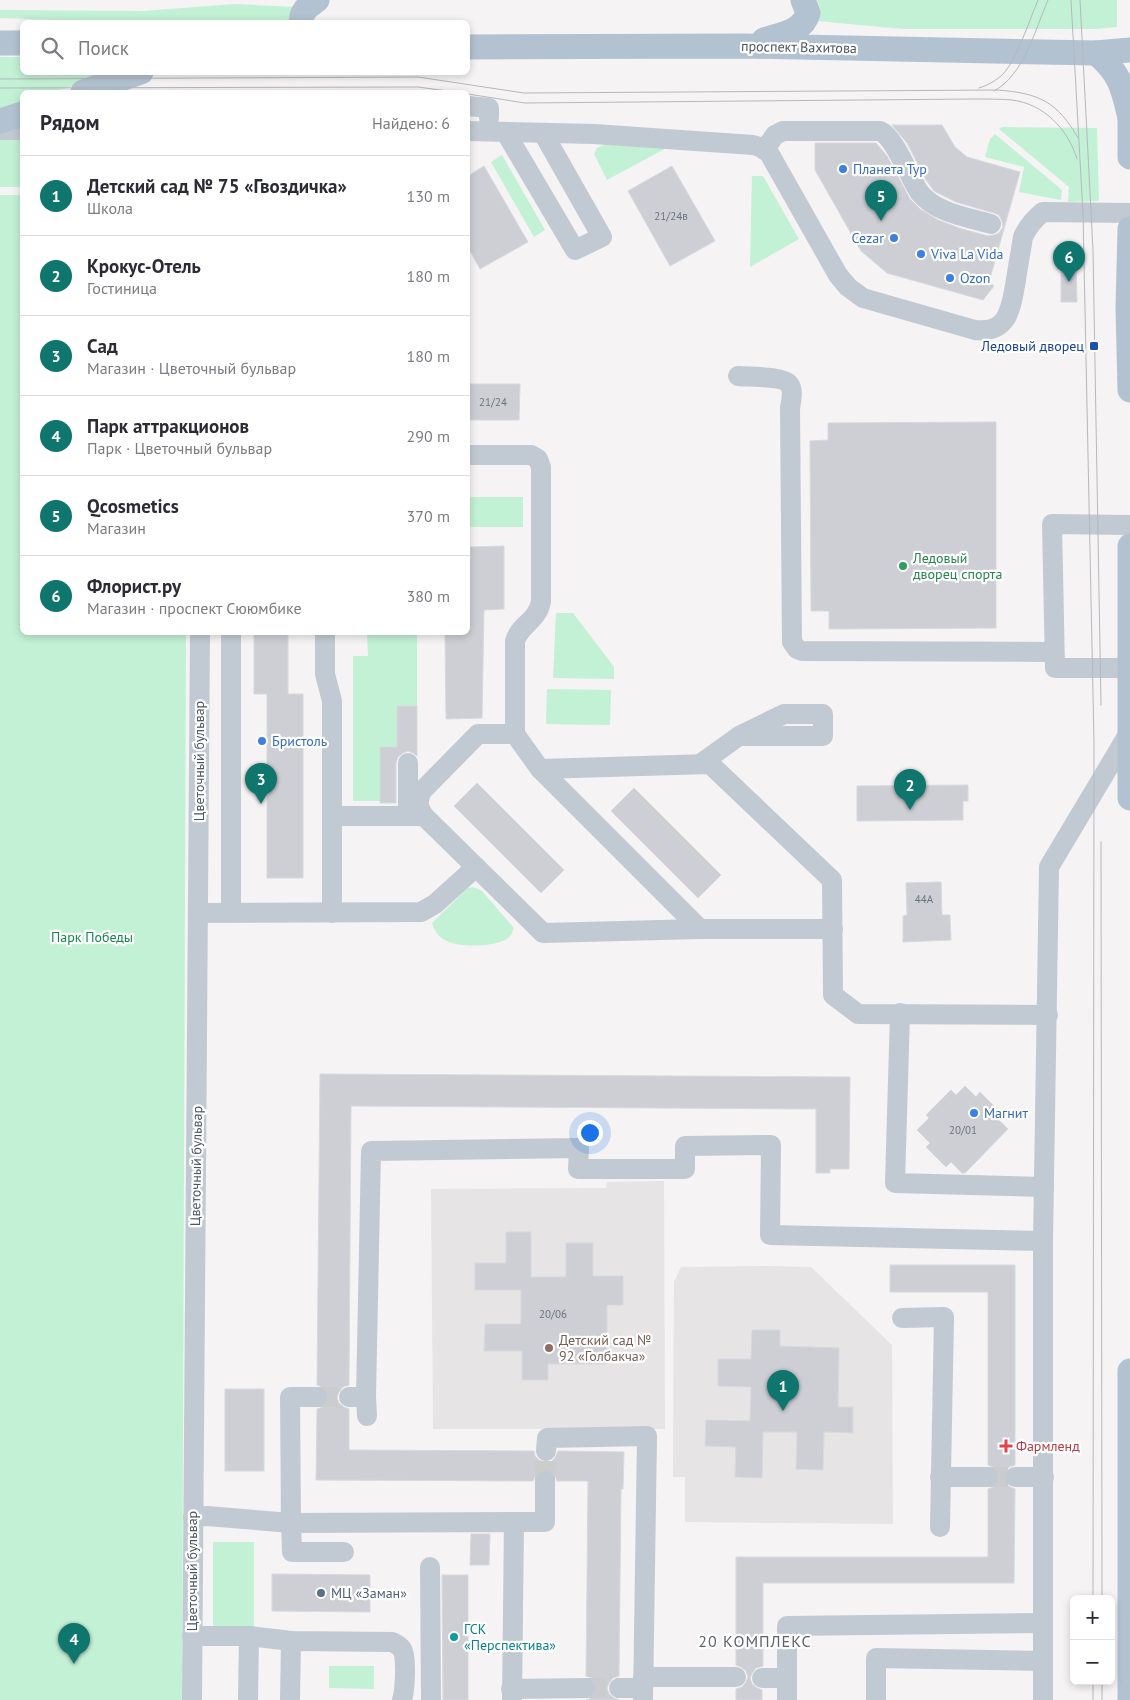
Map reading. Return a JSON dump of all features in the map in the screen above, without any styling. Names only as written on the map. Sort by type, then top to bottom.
[{"type":"main road","points":[[301,20],[306,8],[317,0]]},
{"type":"main road","points":[[745,46],[796,29],[803,24],[808,13],[804,0]]},
{"type":"main road","points":[[0,43],[20,43]]},
{"type":"main road","name":"проспект Вахитова","points":[[470,47],[745,46],[1096,53],[1130,50]]},
{"type":"main road","points":[[1096,53],[1108,63],[1122,84],[1130,118]]},
{"type":"main road","points":[[89,90],[133,75]]},
{"type":"main road","points":[[1130,108],[1130,157]]},
{"type":"main road","points":[[0,121],[20,115]]},
{"type":"main road","points":[[1130,229],[1128,308],[1130,390]]},
{"type":"main road","points":[[1130,546],[1130,798]]},
{"type":"main road","points":[[1130,1371],[1130,1700]]},
{"type":"street","points":[[119,90],[138,75]]},
{"type":"street","points":[[470,106],[489,108],[489,118]]},
{"type":"street","points":[[0,130],[20,130]]},
{"type":"street","points":[[470,131],[594,134],[753,145],[764,149],[769,153],[838,275],[852,291],[863,298],[983,331],[997,327],[1010,312],[1023,237],[1027,228],[1038,216],[1043,212],[1130,213]]},
{"type":"street","points":[[764,149],[775,135],[783,131],[880,131],[890,138],[921,193],[928,200],[949,212],[991,224]]},
{"type":"street","points":[[506,133],[575,250],[602,237],[543,133]]},
{"type":"street","points":[[738,376],[782,379],[790,384],[792,389],[790,408],[792,642],[797,649],[802,651],[1054,652]]},
{"type":"street","points":[[470,455],[531,455],[538,459],[541,467],[541,601],[537,614],[521,630],[515,641],[515,734],[540,770],[700,929]]},
{"type":"street","points":[[1129,668],[1054,668],[1052,524],[1130,525]]},
{"type":"street","name":"Цветочный бульвар","points":[[192,1700],[200,635]]},
{"type":"street","points":[[231,635],[231,913]]},
{"type":"street","points":[[325,635],[325,674],[332,700],[332,913]]},
{"type":"street","points":[[1043,1700],[1043,1240],[1049,867],[1129,733]]},
{"type":"street","points":[[416,816],[419,807],[418,801],[422,791],[478,734],[515,734]]},
{"type":"street","points":[[700,764],[739,736]]},
{"type":"street","points":[[408,763],[416,816]]},
{"type":"street","points":[[540,770],[710,764],[832,880],[833,994],[858,1014],[1048,1015]]},
{"type":"street","points":[[332,816],[416,816],[476,867],[543,932],[833,929]]},
{"type":"street","points":[[199,824],[231,824]]},
{"type":"street","points":[[198,913],[420,912],[435,904],[476,867]]},
{"type":"street","points":[[900,1013],[895,1183],[1044,1187]]},
{"type":"street","points":[[361,1403],[371,1151],[579,1148],[578,1169],[685,1169],[685,1146],[771,1145],[770,1235],[1043,1240]]},
{"type":"street","points":[[902,1318],[944,1317],[940,1527]]},
{"type":"street","points":[[317,1397],[290,1397],[292,1552],[344,1552]]},
{"type":"street","points":[[546,1451],[547,1438],[648,1432],[643,1688]]},
{"type":"street","points":[[940,1477],[988,1477]]},
{"type":"street","points":[[1015,1477],[1044,1477]]},
{"type":"street","points":[[193,1517],[207,1516],[291,1523],[545,1522],[545,1481]]},
{"type":"street","points":[[514,1522],[512,1695],[586,1688]]},
{"type":"street","points":[[430,1567],[431,1700]]},
{"type":"street","points":[[787,1700],[787,1626],[1043,1624]]},
{"type":"street","points":[[192,1636],[249,1636],[291,1641],[392,1642],[398,1644],[404,1656],[404,1693],[402,1700]]},
{"type":"street","points":[[248,1700],[249,1636]]},
{"type":"street","points":[[290,1700],[291,1641]]},
{"type":"street","points":[[876,1700],[876,1658],[1043,1661]]},
{"type":"street","points":[[619,1688],[643,1688],[736,1677]]},
{"type":"street","points":[[762,1678],[787,1678]]},
{"type":"shaded area","name":"Детский сад № 92 «Голбакча»","points":[[664,1181],[665,1429],[433,1429],[431,1189],[606,1188],[607,1182]]},
{"type":"shaded area","points":[[681,1267],[811,1267],[892,1345],[893,1524],[685,1522],[685,1477],[673,1477],[674,1282]]},
{"type":"green space","points":[[817,0],[1117,0],[1117,27],[1097,29],[903,29],[817,21],[820,8]]},
{"type":"green space","points":[[235,4],[295,7],[292,20],[56,20],[0,18],[0,10],[144,11]]},
{"type":"green space","points":[[0,57],[20,57],[20,75],[110,75],[59,90],[20,90],[20,103],[0,109]]},
{"type":"green space","points":[[1002,127],[1097,128],[1099,201],[1068,202],[1069,187],[999,129]]},
{"type":"green space","points":[[995,134],[1062,190],[1061,200],[1019,192],[1024,167],[985,157],[990,139]]},
{"type":"green space","points":[[0,139],[20,139],[20,187],[0,187]]},
{"type":"green space","points":[[604,145],[670,146],[607,180],[594,154],[597,148]]},
{"type":"green space","points":[[502,155],[545,230],[534,237],[491,162]]},
{"type":"green space","points":[[752,176],[763,176],[799,239],[750,267]]},
{"type":"green space","name":"Парк Победы","points":[[0,195],[20,195],[20,635],[186,635],[182,1700],[0,1700]]},
{"type":"green space","points":[[470,497],[523,497],[523,527],[470,527]]},
{"type":"green space","points":[[556,613],[573,613],[614,667],[614,679],[553,678]]},
{"type":"green space","points":[[367,635],[417,635],[417,706],[398,706],[397,747],[380,747],[380,801],[353,801],[353,656],[368,656]]},
{"type":"green space","points":[[547,689],[611,690],[610,725],[546,724]]},
{"type":"green space","points":[[473,887],[482,891],[514,928],[507,939],[491,944],[474,946],[449,942],[436,932],[432,923],[468,888]]},
{"type":"green space","points":[[213,1542],[254,1542],[254,1629],[213,1628]]},
{"type":"green space","points":[[329,1666],[374,1666],[374,1689],[329,1688]]},
{"type":"building","points":[[892,125],[942,125],[955,147],[967,157],[1020,172],[989,282],[994,286],[983,300],[887,273],[861,251],[815,170],[815,143],[876,143],[887,156],[910,199],[920,209],[938,220],[959,228],[988,236],[999,233],[1003,227],[999,215],[956,202],[934,191],[926,180],[907,143]]},
{"type":"building","points":[[484,166],[528,242],[480,269],[470,251],[470,175]]},
{"type":"building","points":[[672,166],[715,241],[670,266],[628,191]]},
{"type":"building","points":[[1076,262],[1077,302],[1061,302],[1061,263]]},
{"type":"building","points":[[470,384],[520,384],[519,420],[470,420]]},
{"type":"building","name":"Ледовый дворец спорта","points":[[996,422],[996,628],[829,629],[829,611],[811,611],[810,441],[828,440],[828,423]]},
{"type":"building","points":[[504,546],[504,609],[484,610],[482,718],[446,719],[445,635],[470,635],[470,547]]},
{"type":"building","points":[[254,635],[288,635],[288,694],[303,694],[303,878],[267,878],[267,694],[254,694]]},
{"type":"building","points":[[397,706],[417,706],[417,756],[408,751],[398,757],[396,763],[396,803],[380,803],[380,747],[397,747]]},
{"type":"building","points":[[477,783],[564,870],[541,893],[454,806]]},
{"type":"building","points":[[968,785],[968,801],[963,801],[963,820],[857,821],[857,786]]},
{"type":"building","points":[[634,788],[721,875],[698,898],[611,811]]},
{"type":"building","points":[[941,882],[942,915],[950,915],[951,940],[903,942],[903,916],[907,915],[906,883]]},
{"type":"building","points":[[320,1074],[850,1077],[849,1169],[830,1169],[830,1173],[816,1173],[816,1109],[351,1106],[349,1385],[343,1387],[337,1397],[339,1403],[349,1409],[349,1450],[534,1451],[535,1456],[539,1460],[546,1463],[551,1462],[555,1458],[558,1451],[624,1452],[623,1489],[621,1489],[619,1676],[613,1678],[607,1688],[609,1694],[619,1700],[586,1700],[596,1694],[598,1688],[592,1678],[586,1676],[588,1481],[557,1481],[555,1475],[545,1469],[539,1471],[533,1481],[316,1480],[317,1409],[323,1407],[329,1397],[327,1391],[317,1385]]},
{"type":"building","points":[[965,1086],[976,1097],[980,1092],[1001,1113],[997,1118],[1008,1129],[965,1173],[962,1173],[951,1162],[946,1167],[926,1147],[930,1143],[917,1130],[929,1118],[926,1115],[951,1090],[956,1095]]},
{"type":"building","points":[[506,1232],[531,1232],[531,1277],[566,1277],[566,1243],[593,1243],[593,1276],[623,1276],[623,1305],[607,1305],[607,1364],[548,1364],[548,1380],[522,1380],[522,1351],[484,1351],[485,1324],[521,1324],[521,1290],[475,1290],[475,1263],[506,1263]]},
{"type":"building","points":[[890,1265],[1015,1265],[1015,1465],[1009,1467],[1003,1477],[1005,1483],[1015,1489],[1014,1583],[763,1583],[763,1666],[756,1668],[750,1678],[752,1684],[762,1690],[762,1700],[736,1700],[736,1689],[742,1687],[748,1677],[746,1671],[736,1665],[736,1557],[988,1557],[988,1489],[994,1487],[1000,1477],[998,1471],[988,1465],[988,1292],[890,1292]]},
{"type":"building","points":[[752,1330],[780,1330],[780,1346],[839,1348],[838,1407],[853,1407],[853,1433],[824,1432],[823,1470],[796,1469],[797,1432],[763,1432],[762,1478],[735,1477],[736,1447],[705,1446],[706,1420],[750,1421],[751,1387],[718,1386],[718,1359],[751,1359]]},
{"type":"building","points":[[225,1389],[264,1389],[264,1471],[225,1471]]},
{"type":"building","points":[[471,1534],[490,1534],[489,1565],[470,1565]]},
{"type":"building","name":"МЦ «Заман»","points":[[272,1574],[370,1575],[370,1612],[272,1611]]},
{"type":"building","name":"ГСК «Перспектива»","points":[[442,1575],[468,1575],[468,1700],[443,1700]]},
{"type":"tunnel","points":[[317,1397],[349,1397]]},
{"type":"tunnel","points":[[545,1481],[546,1451]]},
{"type":"tunnel","points":[[988,1477],[1015,1477]]},
{"type":"tunnel","points":[[586,1688],[619,1688]]},
{"type":"tram line","points":[[979,88],[995,81],[1008,68],[1018,50],[1038,0]]},
{"type":"tram line","points":[[994,91],[1004,84],[1021,63],[1048,0]]},
{"type":"tram line","points":[[1071,0],[1083,213],[1094,743],[1093,1595]]},
{"type":"tram line","points":[[1080,0],[1093,250],[1101,705]]},
{"type":"tram line","points":[[0,79],[418,77],[524,93],[997,90],[1011,91],[1045,101],[1062,115],[1078,138]]},
{"type":"tram line","points":[[0,88],[418,87],[440,90]]},
{"type":"tram line","points":[[470,94],[525,103],[1012,100],[1024,102],[1053,120],[1068,138],[1077,159]]},
{"type":"tram line","points":[[1101,842],[1102,1595]]},
{"type":"tram line","points":[[1093,1685],[1093,1700]]},
{"type":"tram line","points":[[1102,1685],[1102,1700]]},
{"type":"place","name":"Планета Тур","points":[[843,169]]},
{"type":"place","name":"Qcosmetics","points":[[881,221]]},
{"type":"place","name":"Cezar","points":[[894,238]]},
{"type":"place","name":"Viva La Vida","points":[[921,254]]},
{"type":"place","name":"Ozon","points":[[950,278]]},
{"type":"place","name":"Флорист.ру","points":[[1069,282]]},
{"type":"place","name":"Ледовый дворец","points":[[1094,346]]},
{"type":"place","name":"Ледовый дворец спорта","points":[[903,566]]},
{"type":"place","name":"Бристоль","points":[[262,741]]},
{"type":"place","name":"Сад","points":[[261,804]]},
{"type":"place","name":"Крокус-Отель","points":[[910,810]]},
{"type":"place","name":"Магнит","points":[[974,1113]]},
{"type":"place","name":"Детский сад № 92 «Голбакча»","points":[[549,1348]]},
{"type":"place","name":"Детский сад № 75 «Гвоздичка»","points":[[783,1411]]},
{"type":"place","name":"Фармленд","points":[[1006,1446]]},
{"type":"place","name":"МЦ «Заман»","points":[[321,1593]]},
{"type":"place","name":"ГСК «Перспектива»","points":[[454,1637]]},
{"type":"place","name":"Парк аттракционов","points":[[74,1664]]},
{"type":"district","name":"20 КОМПЛЕКС","points":[[755,1641]]}]
